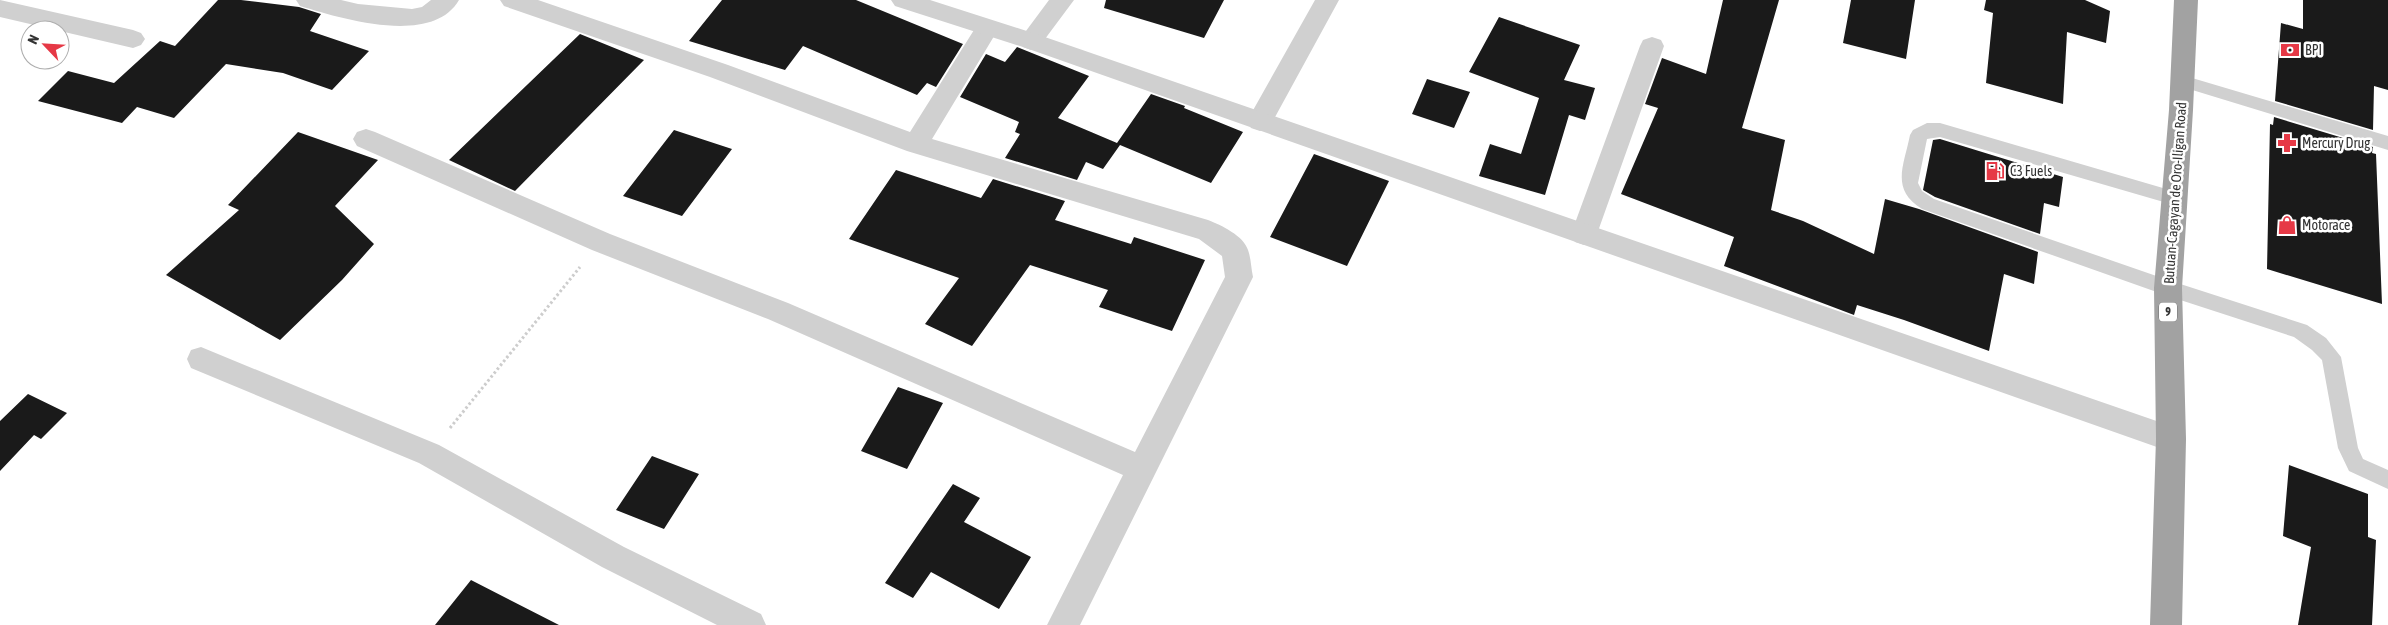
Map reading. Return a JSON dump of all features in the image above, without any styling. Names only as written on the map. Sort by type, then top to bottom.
[{"type":"highway","name":"Butuan-Cagayan de Oro-Iligan Road","points":[[2166,625],[2171,439],[2168,288],[2186,0]]},
{"type":"street","points":[[308,0],[358,13],[412,18],[430,13],[447,0]]},
{"type":"street","points":[[512,0],[719,71],[916,144],[1208,231],[1235,250],[1239,277],[1063,625]]},
{"type":"street","points":[[903,0],[1031,41],[2171,439]]},
{"type":"street","points":[[1031,41],[1062,0]]},
{"type":"street","points":[[1260,121],[1327,0]]},
{"type":"street","points":[[0,8],[133,39]]},
{"type":"street","points":[[916,144],[987,28]]},
{"type":"street","points":[[1584,234],[1652,46]]},
{"type":"street","points":[[366,139],[601,242],[778,310],[1141,468]]},
{"type":"street","points":[[201,359],[429,454],[613,557],[750,625]]},
{"type":"lane","points":[[2182,82],[2388,143]]},
{"type":"lane","points":[[2174,198],[1940,130],[1927,130],[1919,135],[1909,183],[1915,196],[1928,204],[2168,288],[2300,331],[2319,344],[2331,357],[2348,448],[2356,465],[2388,480]]},
{"type":"path","points":[[429,454],[601,242]]},
{"type":"building","points":[[218,0],[241,0],[299,7],[321,14],[310,31],[369,51],[332,90],[283,73],[226,64],[174,118],[137,107],[122,123],[38,101],[68,71],[114,83],[160,41],[175,46]]},
{"type":"building","points":[[722,0],[856,0],[963,44],[936,87],[927,83],[917,95],[803,46],[785,70],[689,41]]},
{"type":"building","points":[[1106,0],[1224,0],[1204,38],[1104,8]]},
{"type":"building","points":[[1723,0],[1779,0],[1742,128],[1785,140],[1771,210],[1803,221],[1874,254],[1885,199],[1919,209],[2038,252],[2034,284],[2004,274],[1989,351],[1857,305],[1854,315],[1724,266],[1734,237],[1621,194],[1658,108],[1645,104],[1662,58],[1706,74]]},
{"type":"building","points":[[1851,0],[1915,0],[1906,59],[1843,43]]},
{"type":"building","points":[[1986,0],[2085,0],[2110,11],[2106,43],[2067,32],[2063,104],[1986,83],[1993,13],[1984,10]]},
{"type":"building","points":[[2303,0],[2388,0],[2388,90],[2374,86],[2373,130],[2275,101],[2281,23],[2303,29]]},
{"type":"building","points":[[1499,17],[1580,45],[1564,80],[1595,88],[1585,120],[1569,115],[1545,195],[1479,176],[1490,144],[1521,154],[1539,98],[1469,72]]},
{"type":"building","points":[[580,34],[644,60],[515,191],[449,160]]},
{"type":"building","points":[[1017,47],[1089,76],[1058,118],[1117,143],[1151,94],[1185,106],[1184,108],[1243,132],[1211,183],[1120,145],[1103,169],[1086,162],[1077,180],[1005,158],[1020,134],[1015,132],[1019,122],[960,97],[986,54],[1005,62]]},
{"type":"building","points":[[1427,79],[1470,92],[1454,128],[1412,114]]},
{"type":"building","points":[[2274,117],[2373,147],[2372,153],[2376,154],[2382,304],[2267,269],[2270,124],[2273,125]]},
{"type":"building","points":[[674,130],[732,149],[682,216],[623,196]]},
{"type":"building","points":[[298,132],[378,160],[335,206],[374,244],[342,280],[280,340],[166,275],[239,210],[228,205]]},
{"type":"building","points":[[1940,139],[2063,177],[2059,207],[2044,203],[2040,234],[1935,197],[1923,190],[1933,140]]},
{"type":"building","points":[[1314,154],[1389,181],[1347,266],[1270,237]]},
{"type":"building","points":[[896,170],[981,198],[993,179],[1065,201],[1055,220],[1131,244],[1134,237],[1205,260],[1172,331],[1099,307],[1108,290],[1030,265],[972,346],[925,324],[959,278],[849,239]]},
{"type":"building","points":[[898,387],[943,403],[907,469],[861,451]]},
{"type":"building","points":[[28,394],[67,413],[41,439],[34,435],[0,471],[0,421]]},
{"type":"building","points":[[652,456],[699,474],[664,529],[616,510]]},
{"type":"building","points":[[2289,465],[2368,494],[2368,537],[2376,540],[2372,625],[2298,625],[2311,547],[2283,536]]},
{"type":"building","points":[[953,484],[980,498],[964,522],[1031,557],[999,609],[931,572],[913,598],[885,583]]},
{"type":"building","points":[[471,580],[559,625],[435,625]]},
{"type":"place","name":"BPI","points":[[2290,50]]},
{"type":"place","name":"Mercury Drug","points":[[2287,143]]},
{"type":"place","name":"C3 Fuels","points":[[1995,171]]},
{"type":"place","name":"Motorace","points":[[2287,225]]}]
